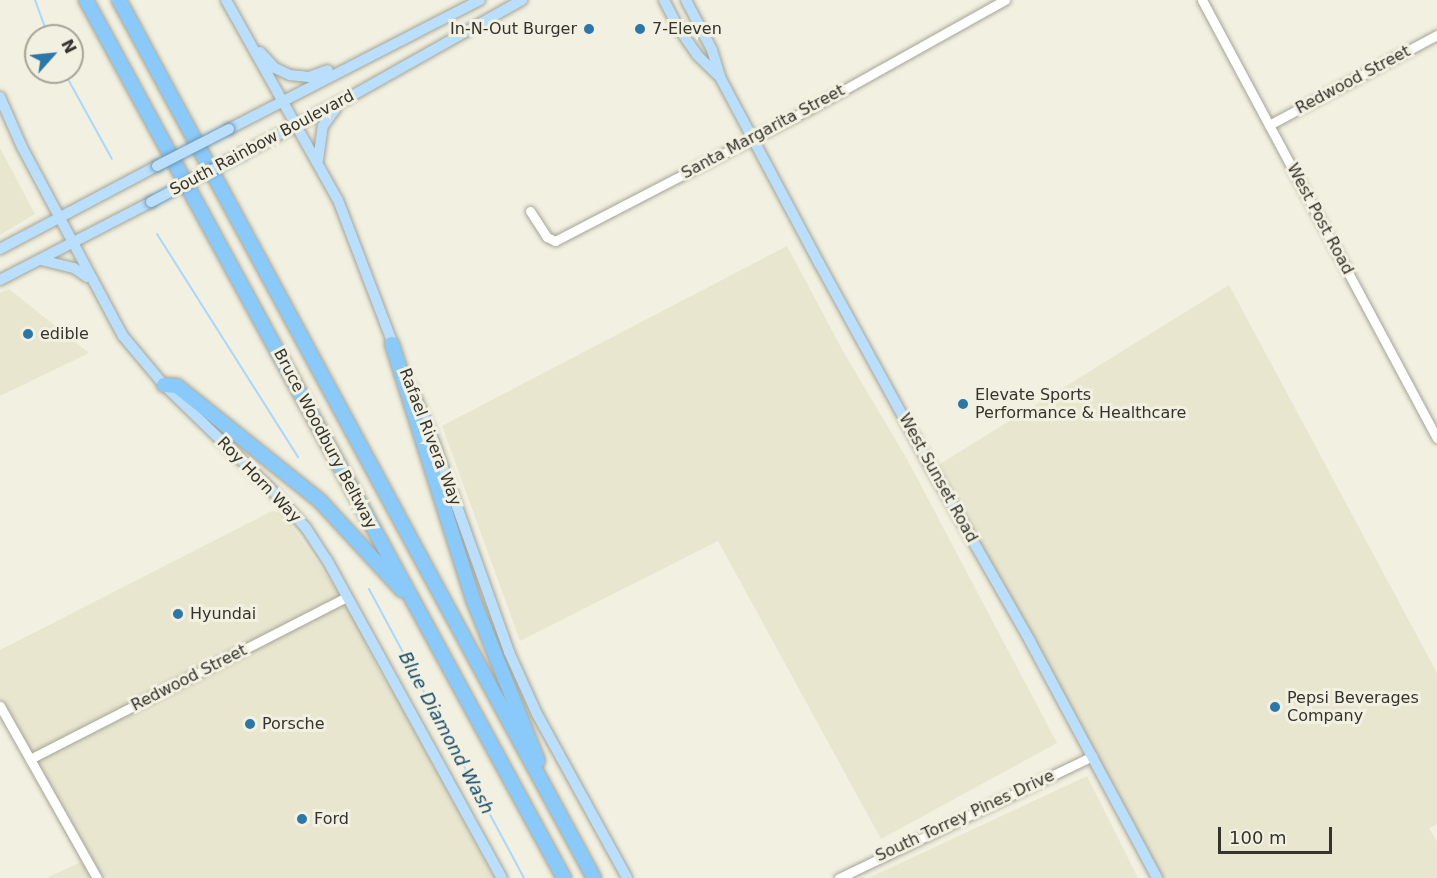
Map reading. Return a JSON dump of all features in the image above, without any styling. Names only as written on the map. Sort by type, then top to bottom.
[{"type":"highway","name":"Bruce Woodbury Beltway","points":[[86,0],[564,878]]},
{"type":"highway","name":"Bruce Woodbury Beltway","points":[[120,0],[594,878]]},
{"type":"highway","points":[[392,344],[474,602],[536,752],[541,781]]},
{"type":"highway","points":[[164,385],[177,386],[320,501],[340,521],[366,554],[412,600]]},
{"type":"main road","name":"Rafael Rivera Way","points":[[226,0],[308,150],[318,160],[350,226],[392,344],[430,431],[509,652],[537,714],[627,878]]},
{"type":"main road","name":"South Rainbow Boulevard","points":[[0,249],[480,0]]},
{"type":"main road","name":"South Rainbow Boulevard","points":[[0,280],[348,98],[522,0]]},
{"type":"main road","name":"West Sunset Road","points":[[664,0],[677,26],[698,54],[720,77]]},
{"type":"main road","name":"West Sunset Road","points":[[686,0],[712,50],[720,77],[908,426],[1092,756],[1157,878]]},
{"type":"main road","points":[[248,38],[282,72],[309,77],[374,47],[406,38]]},
{"type":"main road","name":"Roy Horn Way","points":[[0,97],[17,138],[90,279],[123,336],[164,385],[270,487],[327,560],[502,878]]},
{"type":"main road","points":[[318,160],[325,123],[333,110],[348,98]]},
{"type":"main road","points":[[41,260],[74,268],[90,279]]},
{"type":"street","name":"Santa Margarita Street","points":[[530,211],[547,237],[555,241],[754,139],[1005,0]]},
{"type":"street","name":"West Post Road","points":[[1202,0],[1437,438]]},
{"type":"street","name":"Redwood Street","points":[[1269,125],[1437,35]]},
{"type":"street","name":"Redwood Street","points":[[30,759],[347,597]]},
{"type":"street","points":[[0,706],[97,878]]},
{"type":"street","name":"South Torrey Pines Drive","points":[[839,878],[1092,756]]},
{"type":"shaded area","points":[[0,148],[35,214],[0,235]]},
{"type":"shaded area","points":[[787,246],[844,353],[907,459],[1057,743],[881,839],[718,541],[520,641],[442,426]]},
{"type":"shaded area","points":[[1229,285],[1437,673],[1437,824],[1429,828],[1437,842],[1437,878],[1157,878],[932,469]]},
{"type":"shaded area","points":[[9,289],[89,353],[0,396],[0,293]]},
{"type":"shaded area","points":[[272,511],[283,514],[349,608],[378,669],[397,699],[494,878],[46,878],[81,862],[0,714],[0,650]]},
{"type":"shaded area","points":[[1087,776],[1138,878],[868,878],[892,867]]},
{"type":"waterway","name":"Blue Diamond Wash","points":[[35,0],[44,24]]},
{"type":"waterway","name":"Blue Diamond Wash","points":[[71,84],[112,159]]},
{"type":"waterway","name":"Blue Diamond Wash","points":[[157,234],[298,457]]},
{"type":"waterway","name":"Blue Diamond Wash","points":[[369,589],[524,878]]},
{"type":"place","name":"In-N-Out Burger","points":[[589,29]]},
{"type":"place","name":"7-Eleven","points":[[640,29]]},
{"type":"place","name":"edible","points":[[28,334]]},
{"type":"place","name":"Elevate Sports Performance & Healthcare","points":[[963,404]]},
{"type":"place","name":"Hyundai","points":[[178,614]]},
{"type":"place","name":"Pepsi Beverages Company","points":[[1275,707]]},
{"type":"place","name":"Porsche","points":[[250,724]]},
{"type":"place","name":"Ford","points":[[302,819]]}]
